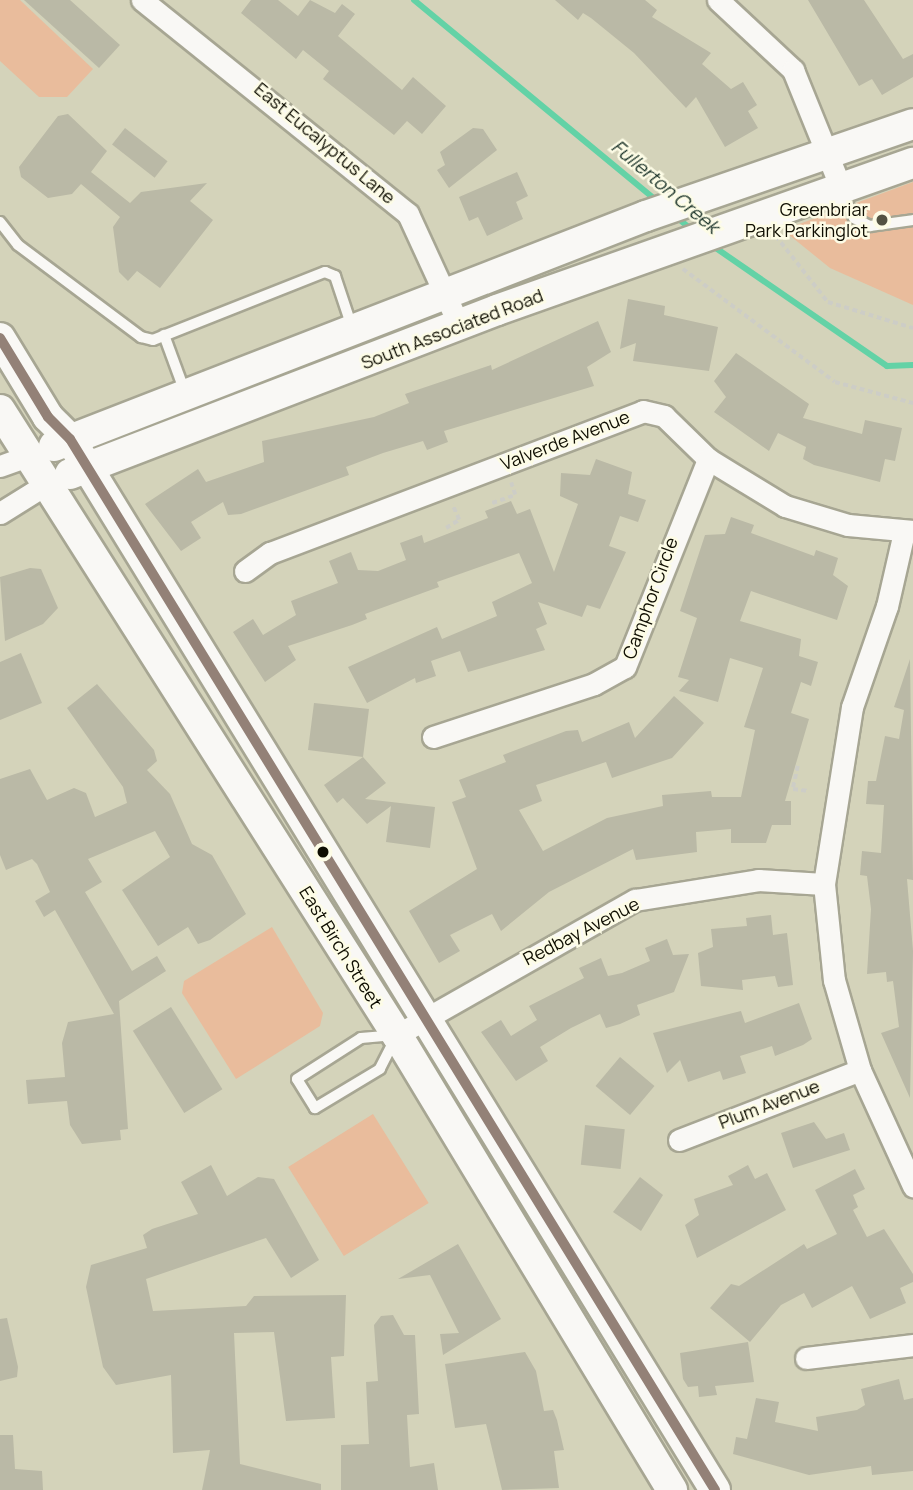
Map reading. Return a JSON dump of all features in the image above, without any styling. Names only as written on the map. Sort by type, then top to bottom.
[{"type":"street","name":"East Eucalyptus Lane","points":[[142,0],[371,178],[408,214],[447,293],[459,325]]},
{"type":"street","points":[[718,0],[793,70],[829,151],[840,186]]},
{"type":"street","name":"South Associated Road","points":[[0,466],[646,216],[913,124]]},
{"type":"street","name":"South Associated Road","points":[[0,513],[48,483],[87,467],[459,325],[840,186],[913,163]]},
{"type":"street","name":"East Birch Street","points":[[0,338],[48,417],[70,439],[428,1017],[715,1490]]},
{"type":"street","name":"East Birch Street","points":[[0,410],[397,1035],[671,1490]]},
{"type":"street","name":"Valverde Avenue","points":[[245,571],[270,553],[632,414],[664,416],[708,459],[785,506],[908,532]]},
{"type":"street","name":"Camphor Circle","points":[[433,737],[594,684],[625,667],[708,459]]},
{"type":"street","points":[[908,532],[887,606],[852,707],[824,884],[834,980],[860,1070],[913,1186]]},
{"type":"street","name":"Redbay Avenue","points":[[397,1035],[635,900],[758,880],[824,884]]},
{"type":"street","name":"Plum Avenue","points":[[679,1140],[860,1070]]},
{"type":"street","points":[[806,1358],[913,1345]]},
{"type":"lane","points":[[840,186],[854,218],[870,226],[895,225],[913,220]]},
{"type":"lane","points":[[0,222],[18,245],[141,337],[164,335],[325,272],[335,276],[353,329]]},
{"type":"lane","points":[[164,335],[186,394]]},
{"type":"lane","points":[[397,1035],[380,1069],[315,1108],[297,1079],[361,1038],[397,1035]]},
{"type":"path","points":[[761,215],[828,302],[913,328]]},
{"type":"path","points":[[678,247],[680,267],[727,308],[835,382],[913,403]]},
{"type":"path","points":[[492,503],[515,495],[509,475]]},
{"type":"path","points":[[446,528],[459,520],[449,499]]},
{"type":"path","points":[[798,766],[793,789],[809,791]]},
{"type":"shaded area","points":[[0,0],[20,0],[93,69],[67,97],[39,97],[0,61]]},
{"type":"shaded area","points":[[913,182],[913,305],[830,268],[783,230]]},
{"type":"shaded area","points":[[272,927],[323,1013],[320,1026],[236,1079],[182,993],[184,981]]},
{"type":"shaded area","points":[[373,1114],[429,1203],[344,1256],[288,1167]]},
{"type":"building","points":[[24,0],[70,0],[120,45],[99,68]]},
{"type":"building","points":[[251,0],[278,0],[298,16],[310,0],[335,13],[342,4],[355,14],[338,36],[402,90],[413,77],[446,106],[422,134],[407,121],[394,135],[323,79],[329,71],[303,50],[296,59],[241,13]]},
{"type":"building","points":[[555,0],[645,0],[657,10],[652,17],[711,53],[702,64],[731,89],[743,82],[757,105],[748,111],[758,128],[725,147],[696,97],[686,108],[634,53],[591,18],[583,13],[578,20]]},
{"type":"building","points":[[808,0],[864,0],[903,59],[913,54],[913,77],[882,95],[872,79],[859,86]]},
{"type":"building","points":[[68,114],[107,151],[91,172],[130,203],[141,192],[207,183],[190,201],[213,220],[160,288],[137,271],[128,281],[119,272],[113,227],[120,217],[81,184],[72,194],[48,198],[21,177],[19,167],[58,116]]},
{"type":"building","points":[[125,128],[168,161],[155,178],[112,145]]},
{"type":"building","points":[[473,128],[483,129],[497,150],[449,188],[437,170],[445,165],[440,152]]},
{"type":"building","points":[[517,172],[528,196],[516,202],[523,219],[487,236],[478,217],[469,221],[459,197]]},
{"type":"building","points":[[628,299],[665,306],[664,315],[718,327],[709,371],[633,361],[636,343],[620,349]]},
{"type":"building","points":[[598,321],[611,352],[587,367],[594,386],[444,431],[448,442],[427,450],[423,441],[383,453],[346,467],[349,475],[241,514],[228,515],[223,502],[191,522],[201,538],[181,551],[145,504],[198,469],[206,482],[264,462],[262,441],[374,417],[409,403],[405,394],[491,365],[492,370]]},
{"type":"building","points":[[736,353],[809,404],[803,418],[862,434],[865,420],[902,428],[895,461],[885,459],[880,482],[814,465],[803,459],[806,447],[778,433],[769,451],[714,412],[726,397],[714,381]]},
{"type":"building","points":[[596,459],[632,472],[628,494],[646,500],[638,522],[620,516],[609,546],[626,552],[600,609],[587,605],[582,617],[538,602],[547,624],[536,629],[545,650],[468,672],[460,651],[431,661],[436,676],[416,683],[415,678],[367,703],[348,667],[437,627],[442,639],[497,616],[492,602],[532,583],[519,553],[437,582],[439,587],[365,614],[367,619],[288,646],[296,660],[265,682],[233,632],[253,619],[263,635],[296,615],[291,601],[338,583],[329,561],[351,552],[358,570],[378,571],[406,560],[400,543],[422,535],[424,543],[488,518],[485,511],[511,501],[517,514],[530,509],[554,572],[578,504],[560,496],[561,473],[590,475]]},
{"type":"building","points":[[731,517],[754,525],[751,533],[814,556],[816,550],[838,558],[833,575],[848,586],[837,620],[751,591],[740,621],[801,639],[799,656],[818,662],[811,686],[801,682],[791,713],[809,719],[785,801],[791,801],[791,825],[772,825],[766,843],[731,843],[731,829],[696,832],[697,852],[636,860],[633,849],[549,892],[501,931],[492,914],[450,935],[460,951],[439,963],[409,911],[477,869],[452,802],[466,797],[459,780],[506,762],[503,755],[566,731],[578,730],[582,742],[629,722],[635,738],[674,696],[704,723],[672,758],[612,778],[606,762],[536,785],[542,801],[519,810],[543,851],[607,818],[663,806],[662,795],[711,791],[712,797],[741,797],[755,730],[744,727],[763,668],[730,658],[718,702],[679,691],[689,680],[678,677],[697,618],[680,611],[705,535],[725,534]]},
{"type":"building","points":[[30,568],[41,569],[58,608],[43,624],[5,641],[0,577]]},
{"type":"building","points":[[21,653],[42,703],[0,720],[0,662]]},
{"type":"building","points":[[910,659],[913,880],[907,879],[913,951],[910,1098],[881,1033],[899,1027],[893,981],[887,982],[886,972],[867,974],[871,909],[867,876],[860,875],[862,851],[881,853],[884,805],[866,804],[868,781],[876,781],[885,736],[899,739],[904,710],[894,707]]},
{"type":"building","points":[[97,684],[154,750],[157,761],[147,770],[170,794],[192,844],[212,855],[246,914],[210,940],[198,944],[188,927],[158,946],[122,890],[170,857],[155,831],[88,859],[102,882],[85,892],[132,971],[157,956],[166,971],[119,1001],[128,1129],[120,1130],[121,1140],[82,1144],[70,1125],[67,1101],[28,1104],[26,1080],[65,1077],[62,1043],[68,1022],[114,1014],[55,910],[44,917],[35,901],[50,892],[37,864],[32,859],[6,870],[0,855],[0,779],[30,769],[47,800],[74,788],[86,793],[95,817],[127,803],[123,787],[67,708]]},
{"type":"building","points":[[314,703],[369,709],[363,757],[308,750]]},
{"type":"building","points":[[363,757],[386,783],[365,799],[435,807],[430,848],[386,842],[391,806],[367,824],[343,798],[337,803],[324,785]]},
{"type":"building","points":[[771,915],[773,935],[787,933],[793,985],[778,987],[775,976],[742,980],[743,990],[701,986],[698,953],[713,947],[711,929],[747,926],[746,918]]},
{"type":"building","points":[[667,939],[673,955],[689,954],[674,992],[637,1005],[640,1015],[620,1024],[606,1028],[600,1014],[571,1028],[540,1047],[548,1061],[516,1081],[481,1032],[501,1020],[511,1036],[537,1020],[529,1006],[584,978],[579,968],[601,958],[608,976],[622,973],[650,961],[645,948]]},
{"type":"building","points":[[799,1003],[812,1039],[803,1045],[775,1056],[772,1046],[740,1056],[746,1073],[723,1080],[720,1071],[688,1082],[680,1060],[667,1073],[653,1033],[741,1011],[745,1023]]},
{"type":"building","points":[[171,1007],[222,1089],[184,1113],[133,1031]]},
{"type":"building","points":[[620,1057],[654,1086],[630,1115],[596,1086]]},
{"type":"building","points":[[814,1122],[826,1139],[844,1133],[850,1150],[793,1168],[781,1133]]},
{"type":"building","points":[[585,1125],[625,1129],[621,1169],[581,1165]]},
{"type":"building","points":[[211,1165],[227,1196],[258,1177],[274,1179],[319,1260],[291,1278],[266,1238],[146,1279],[153,1311],[246,1306],[254,1296],[346,1295],[344,1356],[331,1357],[335,1418],[286,1421],[274,1332],[234,1333],[240,1464],[321,1484],[321,1490],[202,1490],[210,1450],[173,1453],[171,1375],[116,1385],[103,1367],[86,1287],[91,1265],[147,1248],[143,1235],[152,1229],[198,1214],[181,1182]]},
{"type":"building","points":[[748,1165],[755,1179],[767,1173],[786,1210],[697,1258],[685,1225],[699,1215],[694,1199],[733,1185],[728,1176]]},
{"type":"building","points":[[855,1169],[865,1189],[853,1195],[858,1207],[853,1210],[867,1237],[884,1229],[913,1274],[913,1282],[900,1288],[906,1303],[870,1319],[852,1286],[812,1308],[804,1293],[781,1305],[750,1342],[710,1308],[731,1284],[739,1286],[804,1244],[807,1249],[837,1234],[815,1190]]},
{"type":"building","points":[[640,1177],[663,1195],[641,1231],[613,1212]]},
{"type":"building","points":[[458,1244],[501,1319],[443,1355],[440,1334],[459,1333],[430,1275],[398,1279]]},
{"type":"building","points":[[393,1315],[404,1335],[415,1335],[419,1414],[407,1415],[410,1467],[434,1463],[438,1490],[341,1490],[341,1445],[369,1444],[366,1382],[378,1381],[374,1325],[381,1316]]},
{"type":"building","points":[[7,1318],[18,1367],[17,1377],[0,1381],[0,1319]]},
{"type":"building","points":[[748,1342],[754,1382],[715,1386],[717,1395],[699,1397],[698,1386],[688,1387],[683,1379],[680,1353]]},
{"type":"building","points":[[525,1352],[536,1371],[544,1411],[553,1410],[557,1420],[564,1450],[554,1451],[559,1488],[502,1490],[486,1424],[455,1428],[445,1364]]},
{"type":"building","points":[[899,1379],[904,1400],[913,1398],[913,1471],[872,1475],[871,1466],[809,1475],[733,1454],[736,1437],[747,1439],[756,1398],[779,1402],[775,1422],[818,1431],[816,1417],[857,1410],[865,1405],[861,1389]]},
{"type":"building","points":[[0,1435],[13,1435],[15,1469],[42,1471],[43,1490],[0,1490]]},
{"type":"waterway","name":"Fullerton Creek","points":[[414,0],[658,202]]},
{"type":"waterway","name":"Fullerton Creek","points":[[674,215],[693,231]]},
{"type":"waterway","name":"Fullerton Creek","points":[[710,244],[887,366],[913,365]]},
{"type":"transit line","points":[[0,338],[48,417],[70,439],[715,1490]]},
{"type":"place","name":"Greenbriar Park Parkinglot","points":[[882,220]]}]
